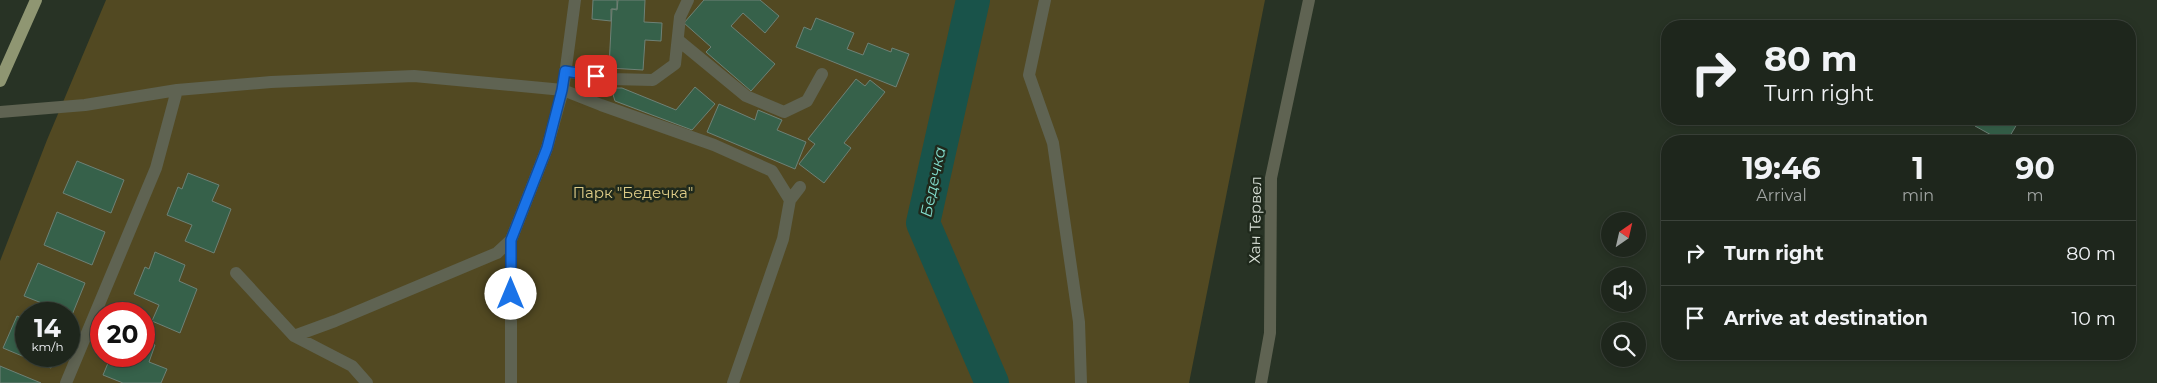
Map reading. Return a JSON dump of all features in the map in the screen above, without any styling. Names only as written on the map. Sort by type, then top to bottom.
[{"type":"main road","points":[[0,79],[36,0]]},
{"type":"street","points":[[511,383],[511,240],[547,148],[562,90],[576,0]]},
{"type":"street","points":[[565,71],[611,79],[653,80],[675,64],[680,17],[688,0]]},
{"type":"street","points":[[1044,0],[1030,75],[1053,143],[1079,322],[1081,383]]},
{"type":"street","name":"Хан Тервел","points":[[1261,383],[1270,333],[1271,178],[1309,0]]},
{"type":"street","points":[[678,40],[746,96],[784,112],[807,101],[822,74]]},
{"type":"street","points":[[0,112],[84,105],[177,90],[271,82],[414,76],[562,90],[601,106],[714,145],[772,171],[790,200]]},
{"type":"street","points":[[66,383],[156,168],[177,90]]},
{"type":"street","points":[[733,383],[783,239],[790,200],[800,187]]},
{"type":"street","points":[[294,336],[335,321],[497,253],[511,240]]},
{"type":"street","points":[[236,273],[294,336],[352,366],[367,383]]},
{"type":"green space","name":"Парк \"Бедечка\"","points":[[106,0],[1265,0],[1189,383],[0,383],[0,261],[47,140]]},
{"type":"building","points":[[593,0],[617,0],[617,9],[611,9],[611,21],[592,19]]},
{"type":"building","points":[[618,0],[645,0],[644,22],[662,23],[661,41],[645,40],[643,70],[609,68],[612,9],[617,10]]},
{"type":"building","points":[[704,0],[760,0],[779,16],[765,33],[743,13],[731,26],[775,64],[751,91],[706,52],[711,47],[684,23]]},
{"type":"building","points":[[816,18],[854,33],[847,49],[863,55],[868,43],[891,52],[892,48],[909,54],[896,87],[796,47],[804,27],[811,30]]},
{"type":"building","points":[[856,79],[865,86],[870,80],[885,92],[844,143],[851,148],[824,183],[799,164],[815,144],[808,139]]},
{"type":"building","points":[[695,87],[715,104],[692,130],[615,101],[611,88],[622,88],[676,110]]},
{"type":"building","points":[[719,104],[755,120],[758,110],[782,120],[777,130],[806,142],[795,169],[707,132]]},
{"type":"building","points":[[2016,125],[2011,135],[1991,135],[1975,126]]},
{"type":"building","points":[[77,161],[124,180],[111,213],[63,193]]},
{"type":"building","points":[[188,173],[219,185],[212,201],[231,209],[214,253],[185,241],[192,225],[167,215],[178,187],[182,189]]},
{"type":"building","points":[[57,212],[105,232],[92,265],[44,245]]},
{"type":"building","points":[[155,252],[185,265],[179,281],[197,289],[180,333],[155,322],[155,314],[159,305],[134,294],[145,267],[149,269]]},
{"type":"building","points":[[38,263],[85,283],[77,302],[39,302],[24,296]]},
{"type":"building","points":[[15,321],[15,353],[3,348]]},
{"type":"building","points":[[155,364],[167,369],[161,383],[123,383],[103,375],[106,367],[155,367]]},
{"type":"building","points":[[0,366],[41,383],[0,383]]},
{"type":"waterway","name":"Бедечка","points":[[973,0],[923,223],[992,383]]},
{"type":"route","points":[[511,294],[511,240],[547,148],[565,71],[596,76]]}]
